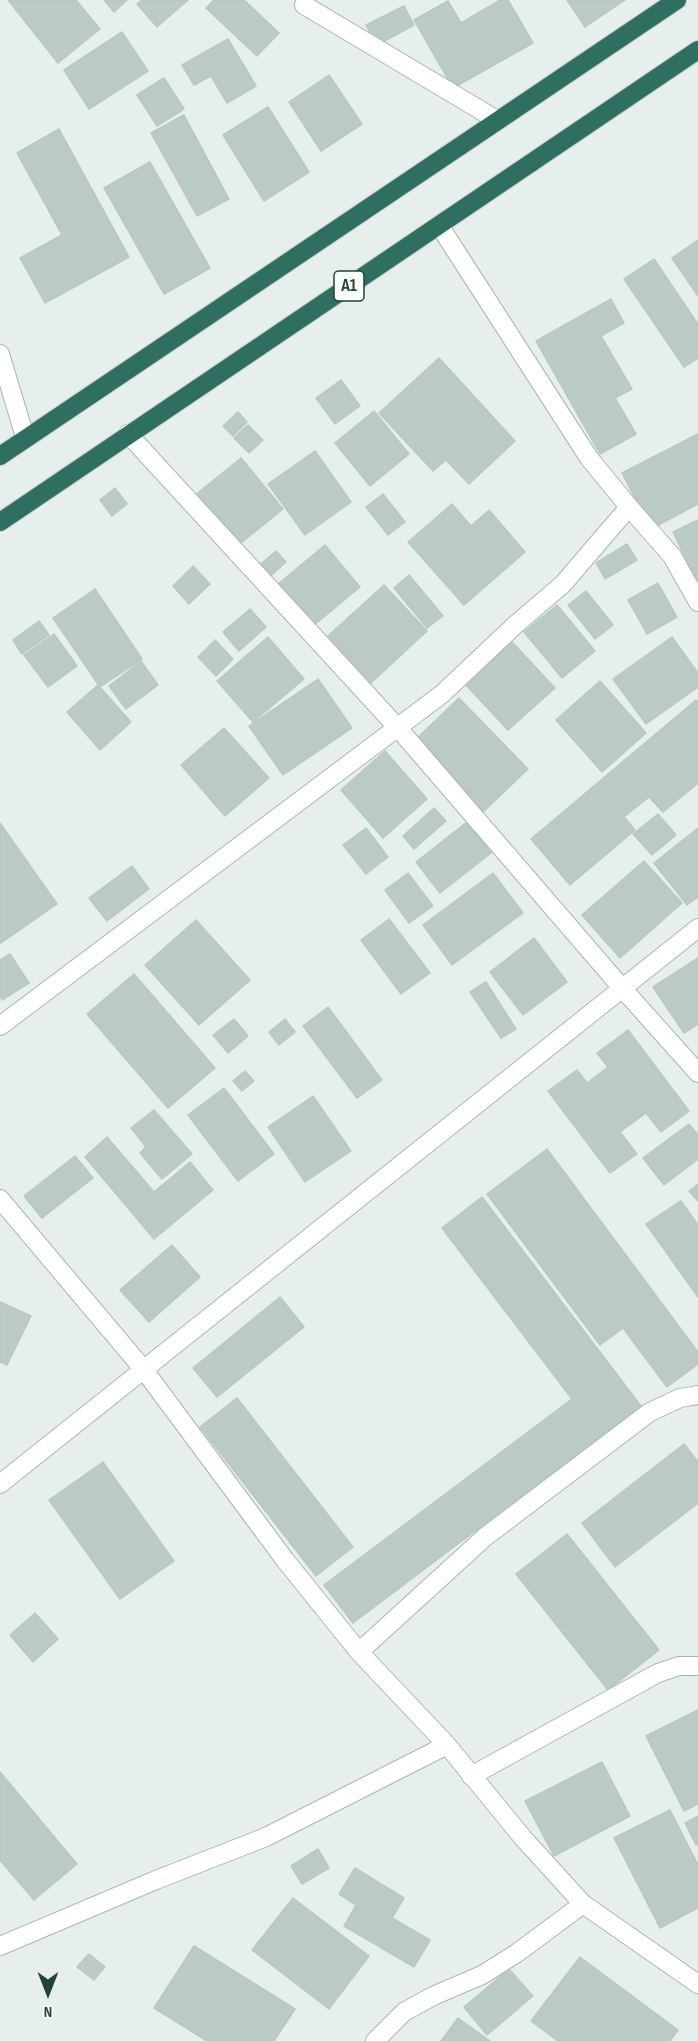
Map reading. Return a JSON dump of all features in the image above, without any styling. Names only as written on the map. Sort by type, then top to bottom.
[{"type":"highway","points":[[0,456],[677,0]]},
{"type":"highway","name":"A1","points":[[0,522],[698,50]]},
{"type":"street","points":[[304,5],[497,120]]},
{"type":"street","points":[[439,225],[590,458],[672,556],[698,602]]},
{"type":"street","points":[[0,354],[25,438]]},
{"type":"street","points":[[128,434],[398,728],[622,988],[698,1072]]},
{"type":"street","points":[[0,1026],[442,694],[514,626],[563,584],[629,507]]},
{"type":"street","points":[[0,1484],[698,928]]},
{"type":"street","points":[[0,1198],[144,1370],[285,1560],[359,1652],[447,1745],[523,1838],[583,1904],[698,1984]]},
{"type":"street","points":[[359,1652],[494,1530],[650,1412],[680,1398],[698,1395]]},
{"type":"street","points":[[471,1776],[658,1673],[679,1666],[698,1666]]},
{"type":"street","points":[[0,1946],[266,1837],[447,1745]]},
{"type":"street","points":[[375,2041],[404,2012],[432,1996],[482,1975],[517,1953],[583,1904]]},
{"type":"building","points":[[8,0],[76,0],[100,29],[58,63]]},
{"type":"building","points":[[104,0],[127,0],[114,12]]},
{"type":"building","points":[[142,0],[188,0],[157,27],[137,4]]},
{"type":"building","points":[[214,0],[244,0],[279,33],[257,56],[206,8]]},
{"type":"building","points":[[500,0],[508,0],[533,43],[453,88],[414,20],[448,1],[461,23]]},
{"type":"building","points":[[567,0],[625,0],[585,27]]},
{"type":"building","points":[[404,6],[414,25],[377,45],[366,25]]},
{"type":"building","points":[[122,32],[148,71],[89,109],[64,70]]},
{"type":"building","points":[[228,39],[256,86],[227,103],[211,76],[194,85],[182,65]]},
{"type":"building","points":[[329,75],[362,124],[321,151],[289,102]]},
{"type":"building","points":[[164,78],[184,109],[157,126],[137,95]]},
{"type":"building","points":[[268,107],[309,172],[264,201],[223,135]]},
{"type":"building","points":[[184,115],[229,199],[197,216],[151,133]]},
{"type":"building","points":[[59,129],[129,257],[45,303],[20,258],[62,235],[17,153]]},
{"type":"building","points":[[150,162],[210,268],[164,294],[104,188]]},
{"type":"building","points":[[698,240],[698,296],[672,258]]},
{"type":"building","points":[[654,259],[698,324],[698,358],[684,367],[624,279]]},
{"type":"building","points":[[611,299],[624,323],[601,336],[632,389],[615,398],[636,434],[600,454],[536,341]]},
{"type":"building","points":[[439,358],[515,441],[469,484],[446,460],[433,471],[379,413]]},
{"type":"building","points":[[341,380],[360,406],[335,424],[316,398]]},
{"type":"building","points":[[374,411],[409,454],[370,486],[335,443]]},
{"type":"building","points":[[238,412],[247,422],[233,436],[223,426]]},
{"type":"building","points":[[248,425],[263,440],[249,453],[234,438]]},
{"type":"building","points":[[698,434],[698,504],[651,529],[622,473]]},
{"type":"building","points":[[315,451],[351,502],[305,535],[268,484]]},
{"type":"building","points":[[241,458],[283,509],[236,547],[194,496]]},
{"type":"building","points":[[115,488],[127,504],[112,516],[100,500]]},
{"type":"building","points":[[383,494],[405,522],[388,535],[366,507]]},
{"type":"building","points":[[452,504],[471,526],[489,510],[525,552],[464,605],[408,542]]},
{"type":"building","points":[[698,520],[698,581],[697,582],[673,532]]},
{"type":"building","points":[[627,544],[637,560],[605,579],[596,563]]},
{"type":"building","points":[[325,545],[360,587],[313,626],[278,584]]},
{"type":"building","points":[[276,551],[286,562],[265,581],[255,569]]},
{"type":"building","points":[[193,566],[210,584],[189,604],[173,586]]},
{"type":"building","points":[[409,575],[443,616],[427,628],[394,588]]},
{"type":"building","points":[[658,583],[677,617],[647,634],[628,600]]},
{"type":"building","points":[[384,585],[427,631],[371,683],[328,636]]},
{"type":"building","points":[[95,589],[142,659],[100,687],[53,618]]},
{"type":"building","points":[[586,591],[613,625],[595,639],[568,605]]},
{"type":"building","points":[[557,605],[595,651],[562,678],[524,632]]},
{"type":"building","points":[[250,609],[266,627],[239,651],[223,632]]},
{"type":"building","points":[[39,621],[49,635],[22,654],[13,640]]},
{"type":"building","points":[[54,634],[77,666],[48,687],[24,655]]},
{"type":"building","points":[[268,637],[304,679],[253,722],[217,681]]},
{"type":"building","points":[[672,637],[698,673],[698,687],[646,724],[613,679]]},
{"type":"building","points":[[215,640],[233,659],[216,676],[198,657]]},
{"type":"building","points":[[512,642],[555,688],[508,730],[465,684]]},
{"type":"building","points":[[141,661],[158,685],[126,709],[109,686]]},
{"type":"building","points":[[318,679],[352,728],[283,775],[249,726]]},
{"type":"building","points":[[600,681],[646,733],[602,772],[556,720]]},
{"type":"building","points":[[98,685],[131,722],[100,750],[67,712]]},
{"type":"building","points":[[459,698],[528,769],[483,812],[414,741]]},
{"type":"building","points":[[696,700],[698,702],[698,783],[663,812],[649,797],[624,817],[635,830],[570,885],[531,839]]},
{"type":"building","points":[[224,728],[269,778],[225,816],[181,765]]},
{"type":"building","points":[[385,751],[427,799],[383,838],[341,790]]},
{"type":"building","points":[[434,808],[446,821],[414,849],[403,836]]},
{"type":"building","points":[[658,814],[676,835],[652,855],[633,834]]},
{"type":"building","points":[[467,822],[491,853],[440,893],[416,862]]},
{"type":"building","points":[[0,823],[57,904],[1,943],[0,941]]},
{"type":"building","points":[[366,828],[388,857],[366,874],[343,845]]},
{"type":"building","points":[[698,828],[698,897],[687,905],[654,863]]},
{"type":"building","points":[[644,861],[682,903],[620,958],[582,915]]},
{"type":"building","points":[[132,866],[149,889],[107,921],[89,898]]},
{"type":"building","points":[[408,873],[433,906],[409,923],[385,890]]},
{"type":"building","points":[[493,873],[523,913],[452,965],[423,925]]},
{"type":"building","points":[[389,919],[430,973],[401,994],[361,940]]},
{"type":"building","points":[[196,920],[250,980],[199,1025],[145,965]]},
{"type":"building","points":[[534,938],[567,982],[523,1015],[490,972]]},
{"type":"building","points":[[10,954],[29,983],[2,1000],[0,960]]},
{"type":"building","points":[[698,958],[698,1024],[684,1033],[653,987]]},
{"type":"building","points":[[134,974],[215,1068],[168,1108],[87,1014]]},
{"type":"building","points":[[486,982],[516,1029],[501,1038],[470,992]]},
{"type":"building","points":[[328,1007],[382,1080],[357,1098],[303,1026]]},
{"type":"building","points":[[234,1019],[248,1036],[228,1053],[213,1035]]},
{"type":"building","points":[[285,1019],[295,1032],[279,1045],[269,1032]]},
{"type":"building","points":[[628,1030],[689,1111],[661,1132],[646,1113],[620,1132],[637,1154],[610,1173],[548,1091],[577,1070],[587,1083],[608,1067],[597,1053]]},
{"type":"building","points":[[245,1071],[254,1081],[242,1091],[233,1081]]},
{"type":"building","points":[[224,1088],[274,1154],[238,1181],[188,1115]]},
{"type":"building","points":[[313,1096],[351,1151],[305,1182],[268,1127]]},
{"type":"building","points":[[154,1110],[192,1154],[162,1179],[140,1153],[146,1147],[131,1128]]},
{"type":"building","points":[[689,1124],[698,1135],[698,1159],[664,1185],[643,1158]]},
{"type":"building","points":[[107,1137],[154,1192],[190,1162],[213,1190],[154,1239],[85,1157]]},
{"type":"building","points":[[547,1149],[698,1352],[698,1364],[667,1387],[623,1328],[600,1345],[487,1194]]},
{"type":"building","points":[[75,1156],[93,1178],[42,1218],[24,1196]]},
{"type":"building","points":[[698,1184],[698,1201],[689,1191]]},
{"type":"building","points":[[482,1197],[641,1406],[353,1623],[324,1585],[572,1399],[442,1228]]},
{"type":"building","points":[[681,1201],[698,1225],[698,1297],[646,1224]]},
{"type":"building","points":[[172,1245],[200,1277],[149,1322],[120,1290]]},
{"type":"building","points":[[280,1297],[304,1327],[217,1397],[193,1368]]},
{"type":"building","points":[[0,1302],[31,1316],[7,1365],[0,1362]]},
{"type":"building","points":[[237,1398],[353,1547],[316,1576],[200,1427]]},
{"type":"building","points":[[684,1444],[698,1462],[698,1503],[615,1567],[582,1523]]},
{"type":"building","points":[[103,1462],[174,1561],[120,1599],[49,1500]]},
{"type":"building","points":[[567,1534],[659,1650],[608,1690],[516,1574]]},
{"type":"building","points":[[35,1613],[58,1639],[33,1662],[10,1635]]},
{"type":"building","points":[[698,1710],[698,1804],[684,1811],[646,1736]]},
{"type":"building","points":[[602,1762],[630,1816],[554,1856],[525,1801]]},
{"type":"building","points":[[0,1772],[77,1864],[34,1900],[0,1860]]},
{"type":"building","points":[[670,1810],[698,1865],[698,1908],[660,1928],[614,1838]]},
{"type":"building","points":[[698,1816],[698,1844],[696,1845],[685,1823]]},
{"type":"building","points":[[318,1849],[329,1868],[302,1884],[291,1866]]},
{"type":"building","points":[[355,1868],[404,1898],[392,1918],[430,1940],[414,1967],[344,1926],[356,1905],[339,1894]]},
{"type":"building","points":[[293,1898],[369,1956],[329,2009],[252,1950]]},
{"type":"building","points":[[194,1946],[295,2009],[274,2041],[207,2041],[154,2008]]},
{"type":"building","points":[[89,1954],[105,1967],[94,1980],[77,1967]]},
{"type":"building","points":[[580,1957],[678,2030],[670,2041],[558,2041],[531,2021]]},
{"type":"building","points":[[509,1969],[533,1996],[487,2035],[464,2007]]},
{"type":"building","points":[[458,2018],[490,2041],[441,2041]]}]
